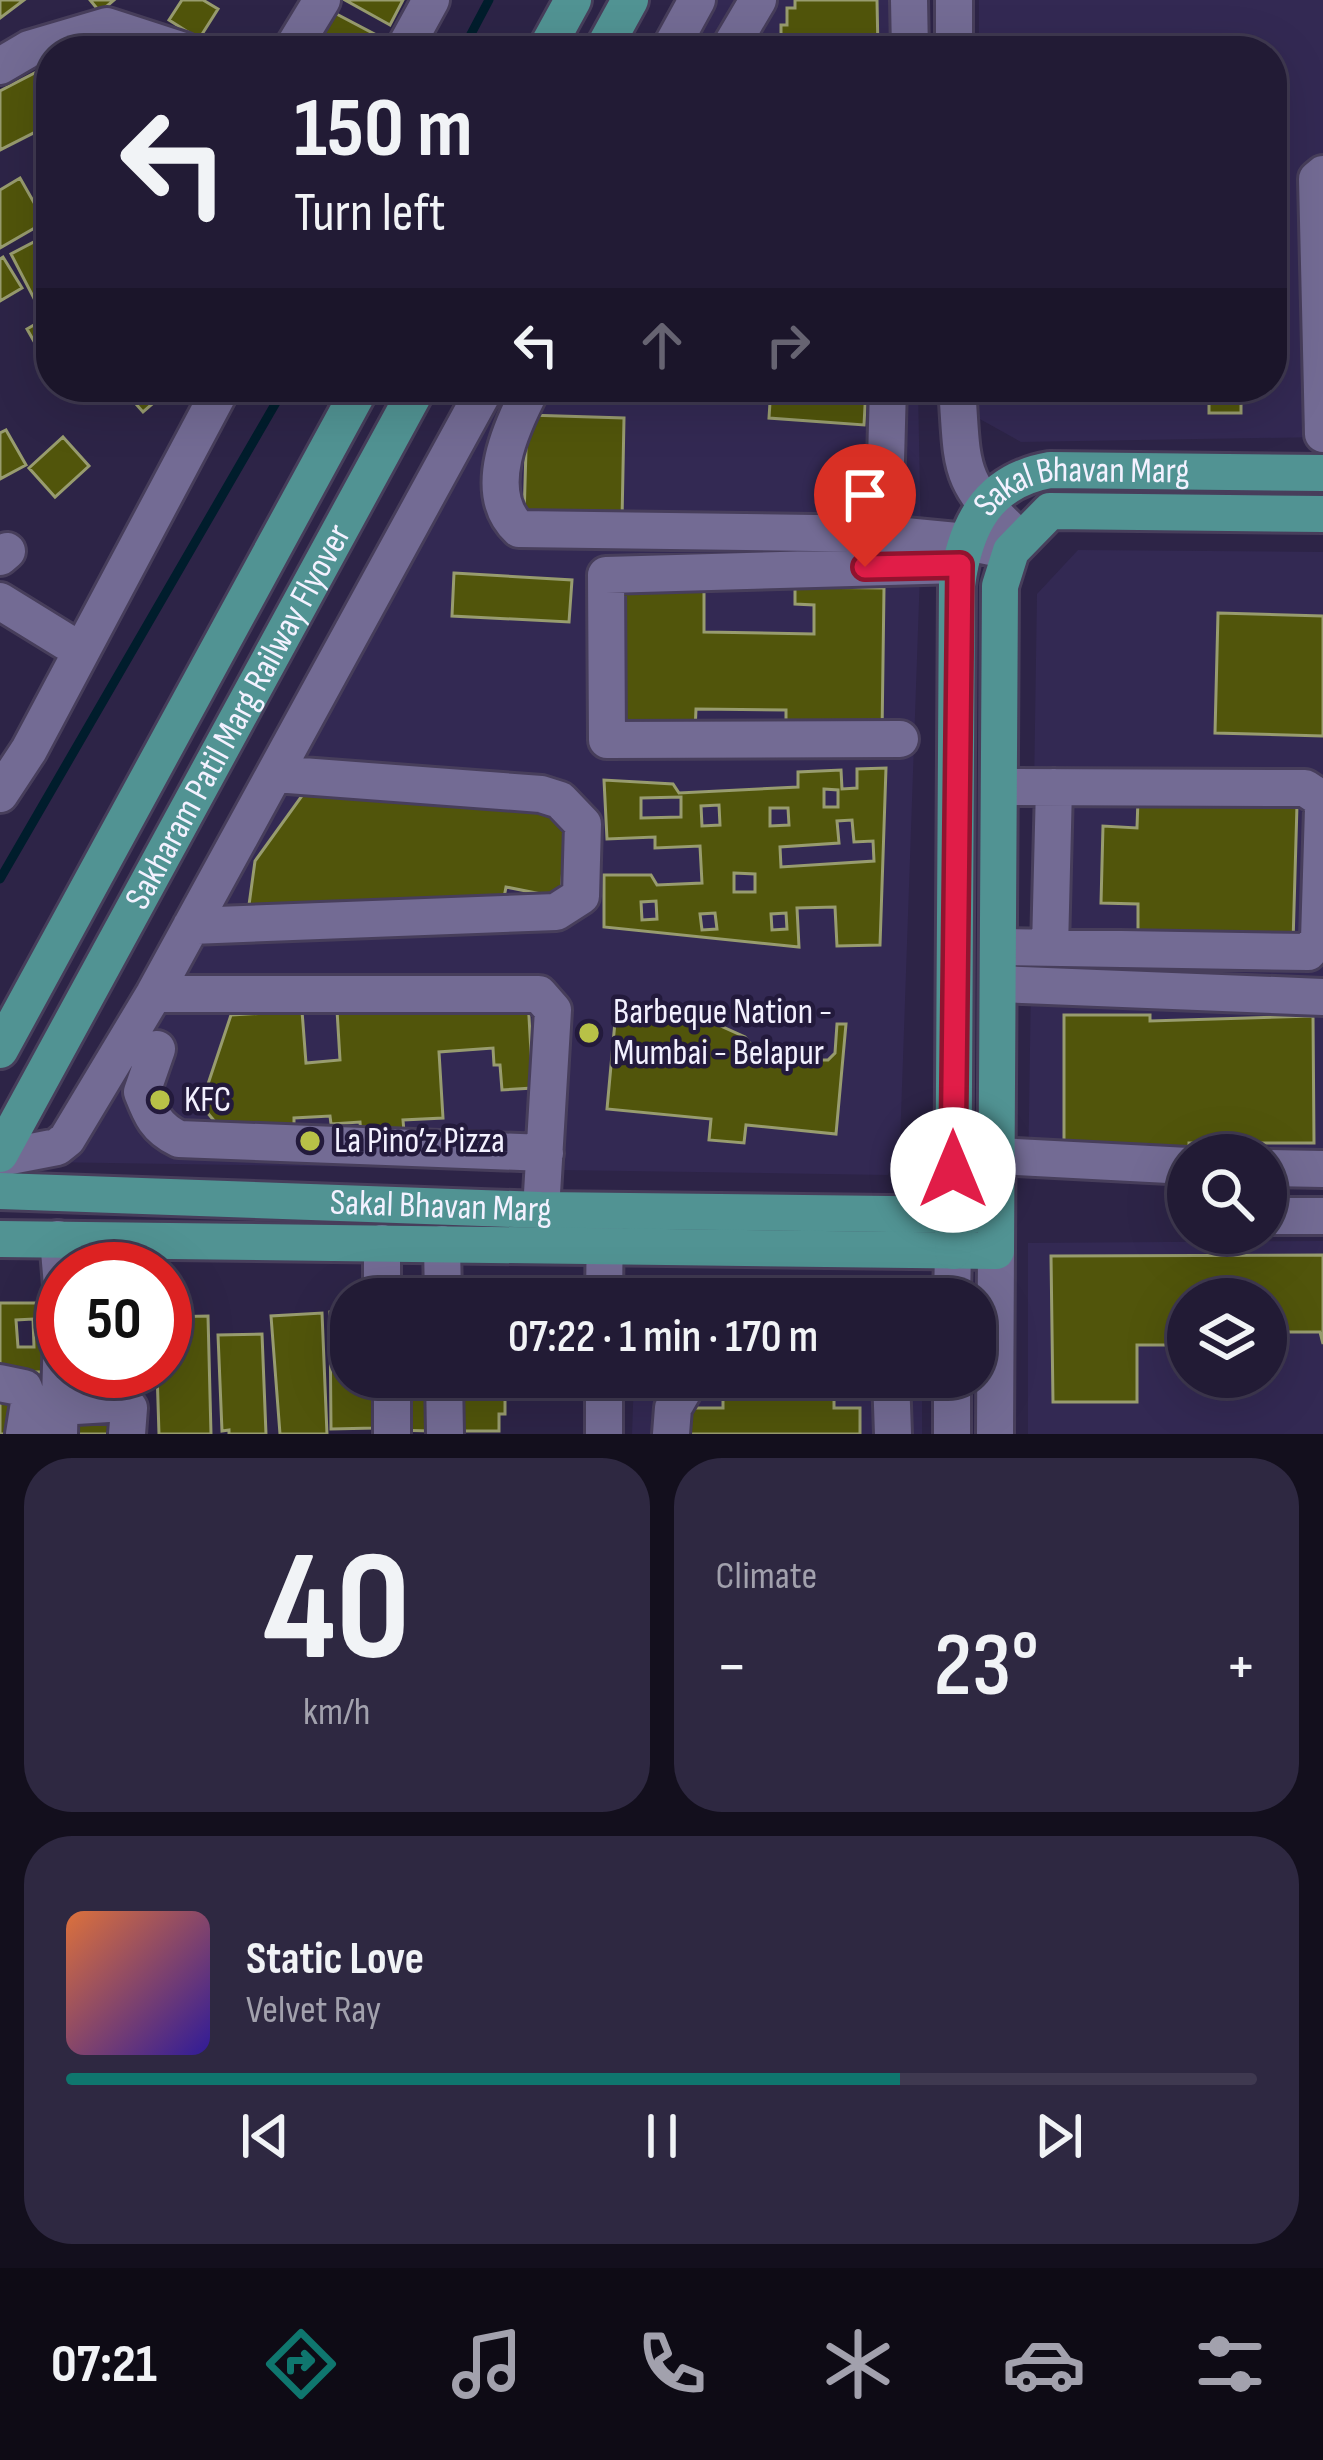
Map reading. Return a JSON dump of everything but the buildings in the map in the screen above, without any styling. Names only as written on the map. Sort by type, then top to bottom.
[{"type":"main road","points":[[553,36],[573,0]]},
{"type":"main road","points":[[610,36],[630,0]]},
{"type":"main road","name":"Sakharam Patil Marg Railway Flyover","points":[[7,1037],[353,402]]},
{"type":"main road","name":"Sakharam Patil Marg Railway Flyover","points":[[0,1156],[410,402]]},
{"type":"main road","name":"Sakal Bhavan Marg","points":[[953,1233],[963,553],[984,506],[1024,475],[1050,470],[1323,473]]},
{"type":"main road","name":"Sakal Bhavan Marg","points":[[0,1191],[605,1209],[996,1234],[1000,586],[1015,545],[1050,511],[1323,514]]},
{"type":"main road","name":"Sakal Bhavan Marg","points":[[0,1238],[604,1247],[953,1233]]},
{"type":"street","points":[[300,36],[322,0]]},
{"type":"street","points":[[411,36],[431,0]]},
{"type":"street","points":[[677,36],[697,0]]},
{"type":"street","points":[[737,36],[758,0]]},
{"type":"street","points":[[909,0],[910,36]]},
{"type":"street","points":[[953,0],[954,36]]},
{"type":"street","points":[[73,36],[107,26],[138,36]]},
{"type":"street","points":[[0,66],[36,47]]},
{"type":"street","points":[[1323,174],[1317,179],[1323,434]]},
{"type":"street","points":[[0,794],[14,744],[81,651],[214,402]]},
{"type":"street","points":[[0,1156],[57,1147],[67,1139],[154,994],[478,402]]},
{"type":"street","points":[[524,402],[509,430],[502,471],[503,502],[519,529],[884,534],[963,553]]},
{"type":"street","points":[[884,534],[888,402]]},
{"type":"street","points":[[900,739],[607,740],[606,575],[963,553],[1015,545],[970,486],[962,464],[958,402]]},
{"type":"street","points":[[0,601],[81,651]]},
{"type":"street","points":[[191,926],[556,912],[581,896],[583,824],[560,800],[542,794],[274,774]]},
{"type":"street","points":[[998,946],[1307,952],[1319,939],[1323,809],[1320,798],[1305,788],[999,788]]},
{"type":"street","points":[[1050,948],[1054,788]]},
{"type":"street","points":[[998,984],[1323,998]]},
{"type":"street","points":[[154,994],[539,994],[553,1010],[541,1210]]},
{"type":"street","points":[[157,1048],[142,1092],[152,1119],[179,1139],[545,1153]]},
{"type":"street","points":[[96,1091],[142,1092]]},
{"type":"street","points":[[997,1156],[1167,1165]]},
{"type":"street","points":[[1287,1168],[1323,1169]]},
{"type":"street","points":[[604,1278],[605,1209]]},
{"type":"street","points":[[1287,1216],[1323,1216]]},
{"type":"street","points":[[952,1278],[953,1233]]},
{"type":"street","points":[[995,1434],[996,1234]]},
{"type":"street","points":[[58,1239],[63,1298],[59,1420],[125,1403],[129,1408],[127,1434]]},
{"type":"street","points":[[384,1278],[387,1244]]},
{"type":"street","points":[[387,1244],[391,1278]]},
{"type":"street","points":[[442,1244],[443,1278]]},
{"type":"street","points":[[0,1383],[24,1388],[27,1394],[24,1434]]},
{"type":"street","points":[[382,1398],[382,1434]]},
{"type":"street","points":[[392,1398],[392,1434]]},
{"type":"street","points":[[444,1398],[445,1434]]},
{"type":"street","points":[[604,1398],[604,1434]]},
{"type":"street","points":[[671,1434],[679,1398]]},
{"type":"street","points":[[892,1398],[893,1434]]},
{"type":"street","points":[[952,1398],[952,1434]]},
{"type":"shaded area","points":[[677,0],[913,0],[914,36],[657,36]]},
{"type":"shaded area","points":[[979,0],[1323,0],[1323,437],[1021,442],[978,418],[978,402],[1287,402],[1287,36],[979,36]]},
{"type":"shaded area","points":[[458,402],[918,402],[921,544],[900,1144],[888,1175],[43,1162]]},
{"type":"shaded area","points":[[1078,550],[1323,552],[1323,1182],[1287,1165],[1287,1134],[1167,1134],[1167,1179],[1028,1177],[1037,594]]},
{"type":"shaded area","points":[[1287,1241],[1323,1241],[1323,1434],[1028,1434],[1028,1243],[1167,1242],[1167,1254],[1287,1254]]},
{"type":"shaded area","points":[[633,1398],[922,1398],[922,1434],[632,1434]]},
{"type":"waterway","points":[[470,36],[489,0]]},
{"type":"waterway","points":[[0,879],[276,402]]},
{"type":"place","name":"Barbeque Nation - Mumbai - Belapur","points":[[589,1033]]},
{"type":"place","name":"KFC","points":[[160,1100]]},
{"type":"place","name":"La Pino’z Pizza","points":[[310,1141]]},
{"type":"route","points":[[865,567],[960,565],[953,1170]]}]
